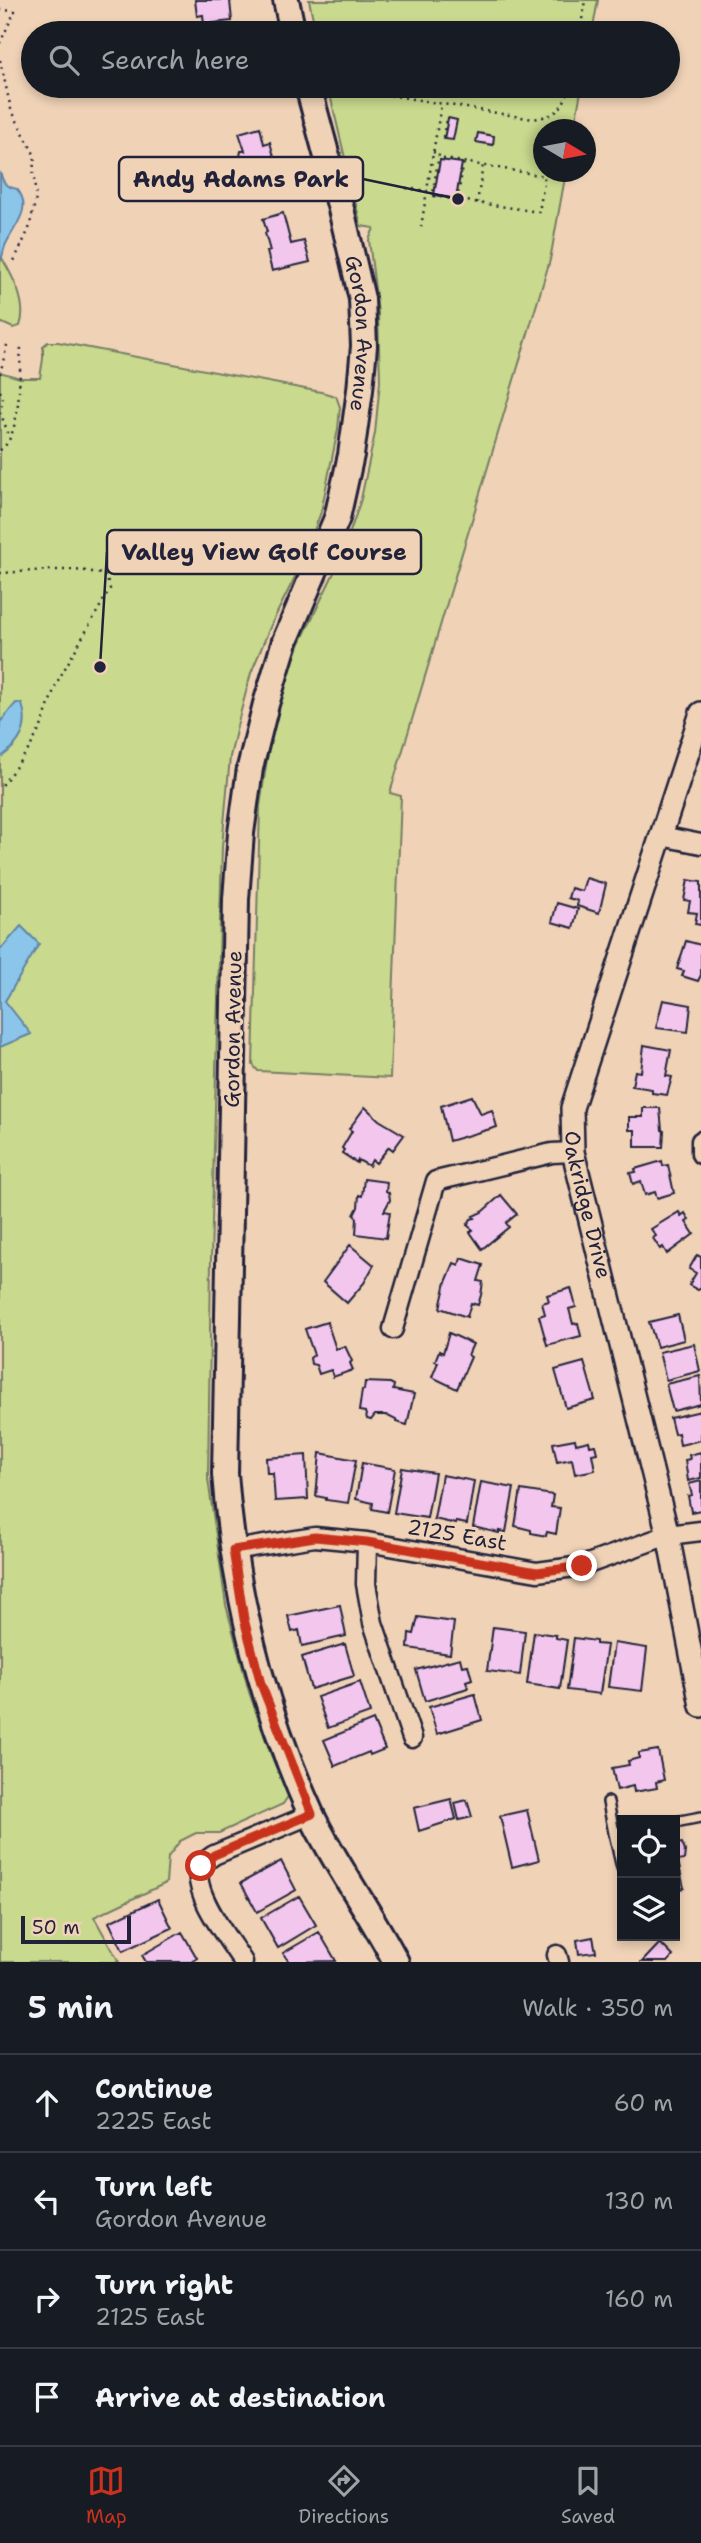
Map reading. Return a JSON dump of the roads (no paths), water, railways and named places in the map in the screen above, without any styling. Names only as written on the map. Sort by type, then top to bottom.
[{"type":"main road","points":[[285,0],[290,21]]},
{"type":"main road","name":"Gordon Avenue","points":[[311,98],[362,299],[364,346],[351,456],[337,518],[285,642],[266,704],[250,768],[241,833],[236,899],[225,1435],[228,1513],[244,1619],[261,1684],[312,1814],[396,1962]]},
{"type":"street","name":"Oakridge Drive","points":[[701,713],[572,1108],[573,1152],[668,1535],[701,1706]]},
{"type":"street","points":[[662,836],[701,844]]},
{"type":"street","points":[[701,1141],[701,1154]]},
{"type":"street","points":[[393,1329],[436,1181],[552,1153],[573,1152]]},
{"type":"street","name":"2125 East","points":[[233,1550],[315,1537],[367,1542],[537,1572],[582,1566],[668,1535],[701,1531]]},
{"type":"street","points":[[367,1542],[366,1584],[373,1623],[412,1738]]},
{"type":"street","points":[[243,1962],[201,1894],[198,1879],[201,1866],[214,1855],[312,1814]]},
{"type":"lane","points":[[608,1802],[617,1829]]},
{"type":"lane","points":[[680,1821],[701,1817]]},
{"type":"water","points":[[0,172],[5,184],[17,189],[22,196],[23,211],[0,262]]},
{"type":"water","points":[[16,703],[22,704],[24,713],[22,735],[0,758],[0,722]]},
{"type":"water","points":[[21,926],[39,944],[5,1001],[31,1034],[0,1047],[0,950]]},
{"type":"place","name":"Andy Adams Park","points":[[458,199]]},
{"type":"place","name":"Valley View Golf Course","points":[[100,667]]}]
